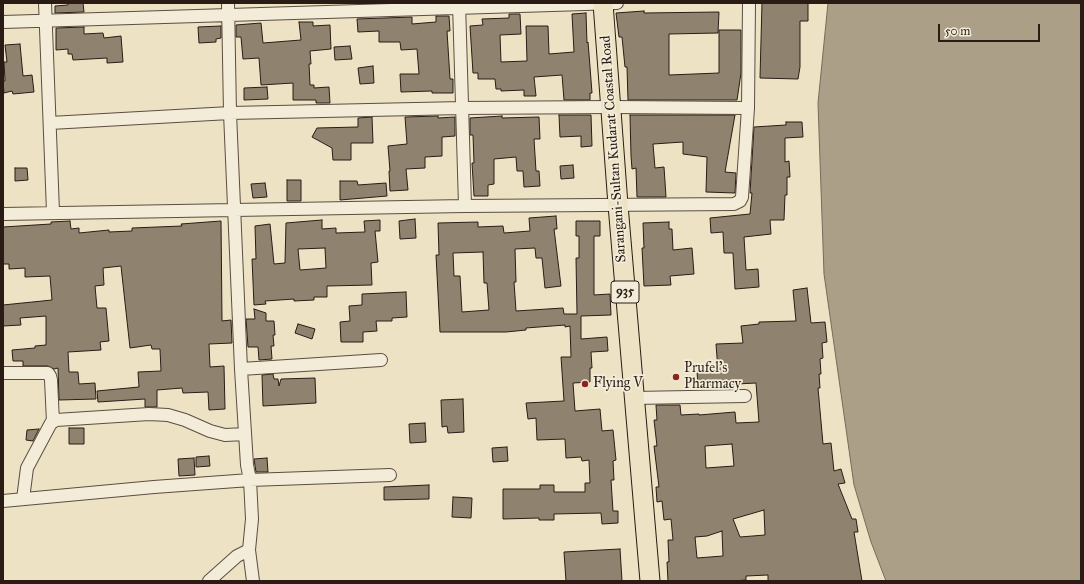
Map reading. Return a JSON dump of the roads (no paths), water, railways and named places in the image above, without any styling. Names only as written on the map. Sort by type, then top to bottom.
[{"type":"main road","name":"Sarangani-Sultan Kudarat Coastal Road","points":[[603,3],[618,205],[650,581]]},
{"type":"street","points":[[46,3],[53,212]]},
{"type":"street","points":[[228,3],[234,211],[241,369],[247,465],[250,480],[252,519],[250,550],[253,581]]},
{"type":"street","points":[[3,22],[229,16],[459,6],[617,3]]},
{"type":"street","points":[[3,214],[465,206],[731,205],[738,202],[742,197],[748,108],[749,3]]},
{"type":"street","points":[[459,6],[465,206]]},
{"type":"street","points":[[50,123],[230,113],[462,108],[748,108]]},
{"type":"street","points":[[241,369],[380,360]]},
{"type":"street","points":[[3,373],[48,373],[51,380],[53,422],[27,468],[23,499]]},
{"type":"street","points":[[634,398],[745,396]]},
{"type":"street","points":[[53,422],[62,419],[149,414],[168,415],[186,420],[210,431],[225,435],[245,434]]},
{"type":"street","points":[[3,501],[154,486],[250,480],[390,475]]},
{"type":"street","points":[[209,581],[237,556],[250,550]]},
{"type":"place","name":"Prufel's Pharmacy","points":[[676,377]]},
{"type":"place","name":"Flying V","points":[[585,384]]}]
